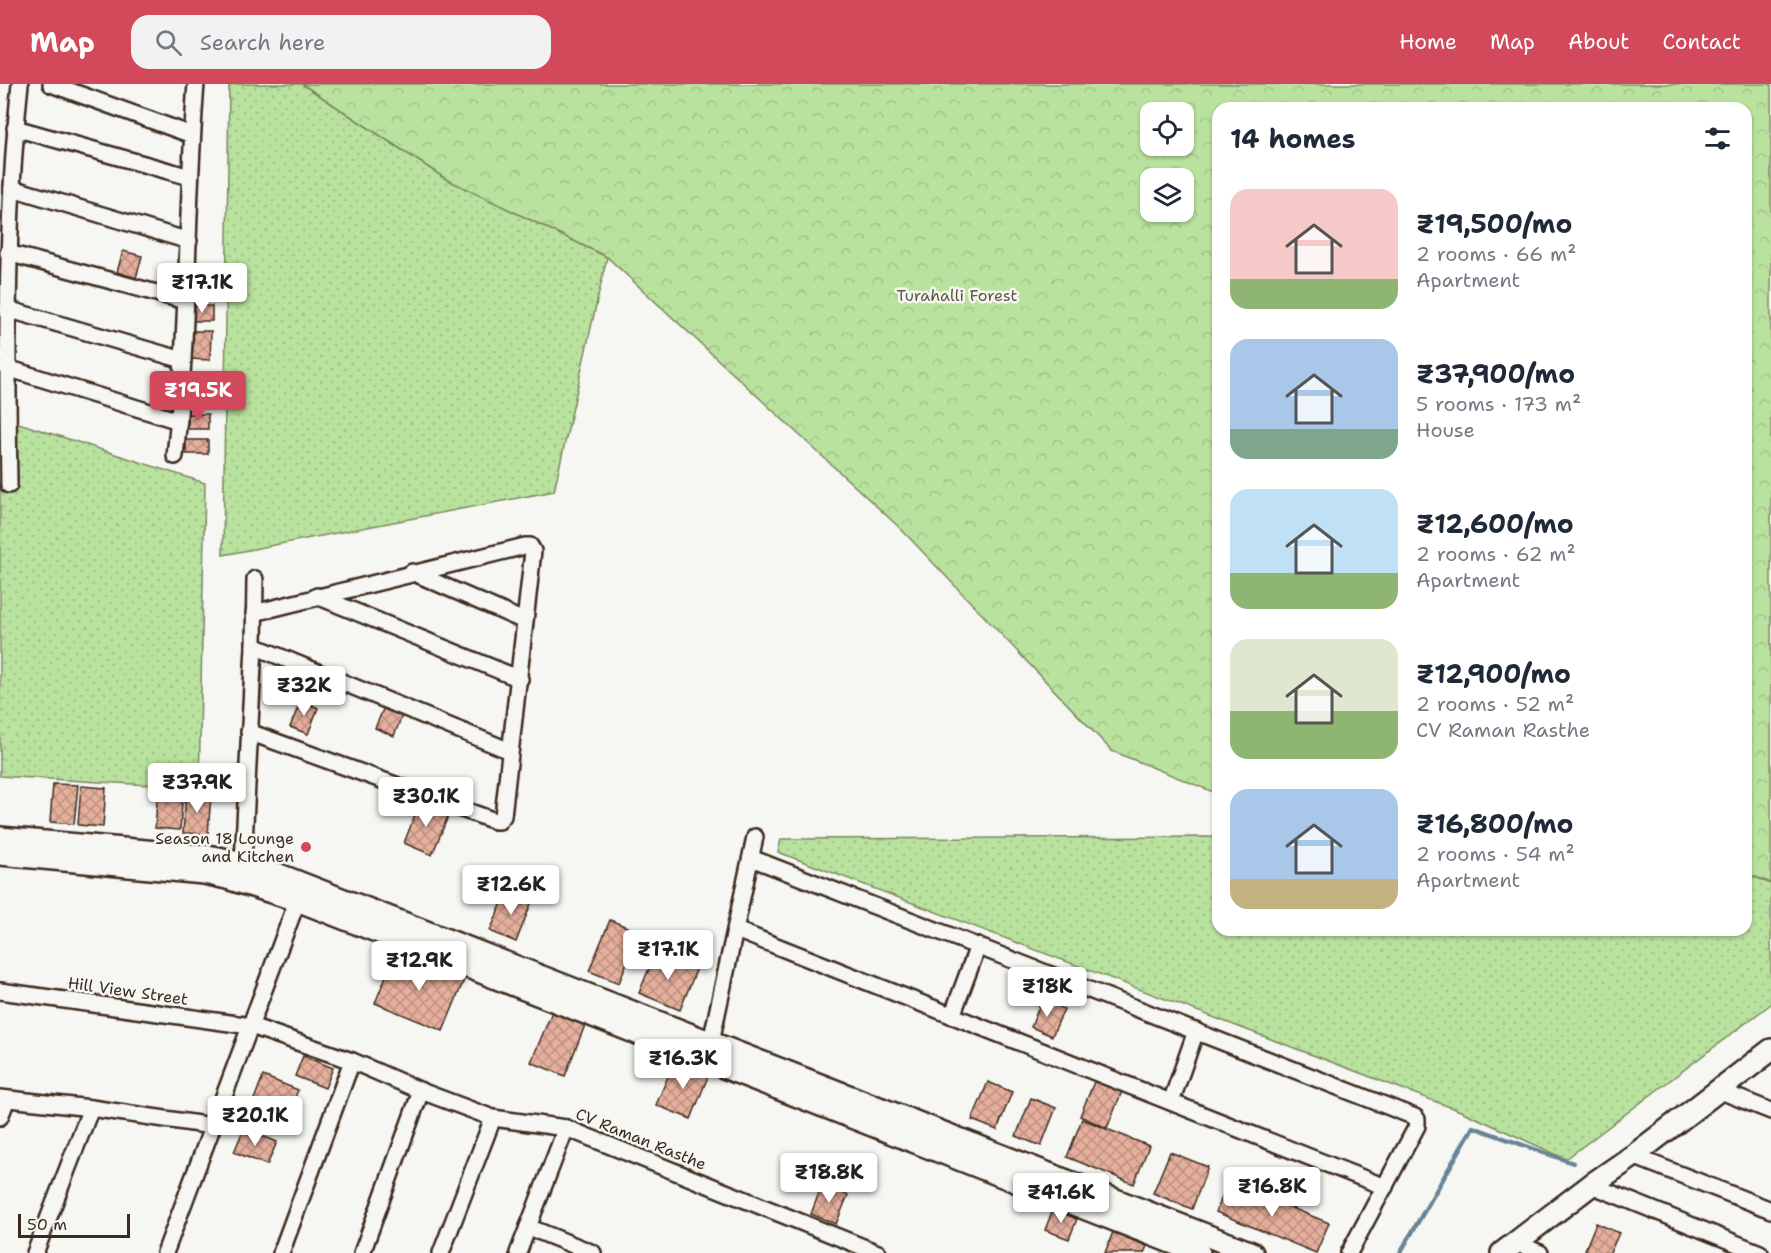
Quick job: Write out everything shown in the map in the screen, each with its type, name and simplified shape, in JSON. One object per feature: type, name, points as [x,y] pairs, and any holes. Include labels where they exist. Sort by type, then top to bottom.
[{"type":"main road","points":[[0,838],[213,857],[243,863],[300,892],[709,1051],[1252,1253]]},
{"type":"main road","points":[[0,854],[204,873],[300,892]]},
{"type":"main road","points":[[1509,1248],[1771,1050]]},
{"type":"main road","points":[[709,1051],[1199,1253]]},
{"type":"street","points":[[9,485],[8,253],[15,128],[20,84]]},
{"type":"street","points":[[51,84],[192,135]]},
{"type":"street","points":[[175,456],[183,360],[196,84]]},
{"type":"street","points":[[15,128],[190,177]]},
{"type":"street","points":[[12,188],[189,241]]},
{"type":"street","points":[[8,253],[186,301]]},
{"type":"street","points":[[7,309],[183,360]]},
{"type":"street","points":[[7,368],[179,421]]},
{"type":"street","points":[[249,732],[497,822],[503,816],[532,551],[528,546],[412,572],[254,613]]},
{"type":"street","points":[[412,572],[524,621]]},
{"type":"street","points":[[243,863],[254,646],[255,579]]},
{"type":"street","points":[[317,596],[519,679]]},
{"type":"street","points":[[254,646],[510,752]]},
{"type":"street","points":[[709,1051],[755,837]]},
{"type":"street","points":[[751,858],[1415,1117],[1417,1126],[1349,1253]]},
{"type":"street","points":[[165,1253],[300,892]]},
{"type":"street","points":[[736,930],[1384,1187]]},
{"type":"street","points":[[952,1016],[978,946]]},
{"type":"street","name":"Hill View Street","points":[[0,991],[251,1026]]},
{"type":"street","name":"CV Raman Rasthe","points":[[251,1026],[352,1061],[421,1091],[493,1118],[566,1128],[878,1253]]},
{"type":"street","points":[[1171,1102],[1196,1031]]},
{"type":"street","points":[[281,1253],[352,1061]]},
{"type":"street","points":[[1718,1090],[1771,1111]]},
{"type":"street","points":[[362,1253],[421,1091]]},
{"type":"street","points":[[0,1117],[4,1099],[91,1108],[212,1126]]},
{"type":"street","points":[[34,1253],[91,1108]]},
{"type":"street","points":[[441,1253],[493,1118]]},
{"type":"street","points":[[518,1253],[566,1128]]},
{"type":"street","points":[[1633,1156],[1771,1210]]},
{"type":"street","points":[[1591,1185],[1760,1253]]},
{"type":"street","points":[[528,1227],[593,1253]]},
{"type":"street","points":[[1509,1248],[1540,1253]]},
{"type":"green space","points":[[229,84],[302,84],[446,179],[607,257],[554,491],[223,555]]},
{"type":"green space","name":"Turahalli Forest","points":[[302,84],[1771,84],[1771,883],[1752,875],[1752,102],[1212,102],[1212,792],[1112,751],[901,529],[607,257],[446,179]]},
{"type":"green space","points":[[0,417],[205,483],[199,788],[0,776]]},
{"type":"green space","points":[[1212,837],[1212,936],[1752,936],[1752,876],[1771,884],[1771,1004],[1566,1159],[1463,1112],[778,852],[781,839]]},
{"type":"building","points":[[123,251],[142,256],[136,278],[117,272]]},
{"type":"building","points":[[191,280],[211,280],[211,293],[191,293]]},
{"type":"building","points":[[192,306],[212,306],[212,321],[192,321]]},
{"type":"building","points":[[190,331],[211,331],[210,360],[190,359]]},
{"type":"building","points":[[188,374],[210,374],[210,402],[188,402]]},
{"type":"building","points":[[188,414],[208,414],[208,429],[187,429]]},
{"type":"building","points":[[186,440],[208,440],[208,454],[186,454]]},
{"type":"building","points":[[301,700],[318,708],[308,734],[290,727]]},
{"type":"building","points":[[385,705],[403,713],[394,736],[375,728]]},
{"type":"building","points":[[53,784],[78,785],[74,824],[50,822]]},
{"type":"building","points":[[81,786],[106,788],[103,827],[78,825]]},
{"type":"building","points":[[158,788],[183,790],[180,830],[155,828]]},
{"type":"building","points":[[186,793],[211,795],[208,834],[183,833]]},
{"type":"building","points":[[420,802],[449,814],[432,855],[404,843]]},
{"type":"building","points":[[507,891],[532,901],[516,942],[490,931]]},
{"type":"building","points":[[610,920],[639,932],[619,983],[589,971]]},
{"type":"building","points":[[656,951],[697,968],[680,1010],[639,993]]},
{"type":"building","points":[[396,952],[464,980],[443,1031],[375,1003]]},
{"type":"building","points":[[1042,999],[1064,1009],[1052,1036],[1031,1027]]},
{"type":"building","points":[[552,1012],[585,1025],[565,1076],[531,1062]]},
{"type":"building","points":[[303,1056],[333,1068],[325,1088],[295,1076]]},
{"type":"building","points":[[675,1060],[709,1074],[691,1119],[656,1105]]},
{"type":"building","points":[[263,1076],[298,1090],[288,1116],[253,1102]]},
{"type":"building","points":[[1096,1077],[1123,1089],[1107,1128],[1080,1116]]},
{"type":"building","points":[[988,1082],[1012,1092],[997,1130],[972,1120]]},
{"type":"building","points":[[1031,1098],[1056,1108],[1041,1146],[1016,1136]]},
{"type":"building","points":[[1082,1119],[1149,1146],[1134,1184],[1067,1157]]},
{"type":"building","points":[[244,1128],[277,1142],[267,1165],[234,1152]]},
{"type":"building","points":[[1170,1152],[1208,1167],[1192,1209],[1153,1193]]},
{"type":"building","points":[[1228,1182],[1329,1223],[1316,1253],[1216,1212]]},
{"type":"building","points":[[822,1185],[848,1195],[836,1224],[811,1214]]},
{"type":"building","points":[[1053,1209],[1077,1219],[1069,1239],[1045,1230]]},
{"type":"building","points":[[1596,1223],[1619,1233],[1610,1253],[1591,1253],[1585,1250]]},
{"type":"building","points":[[1113,1232],[1147,1246],[1144,1253],[1105,1253]]},
{"type":"waterway","points":[[1400,1253],[1473,1127],[1573,1163]]},
{"type":"place","name":"Season 18 Lounge and Kitchen","points":[[306,847]]}]
